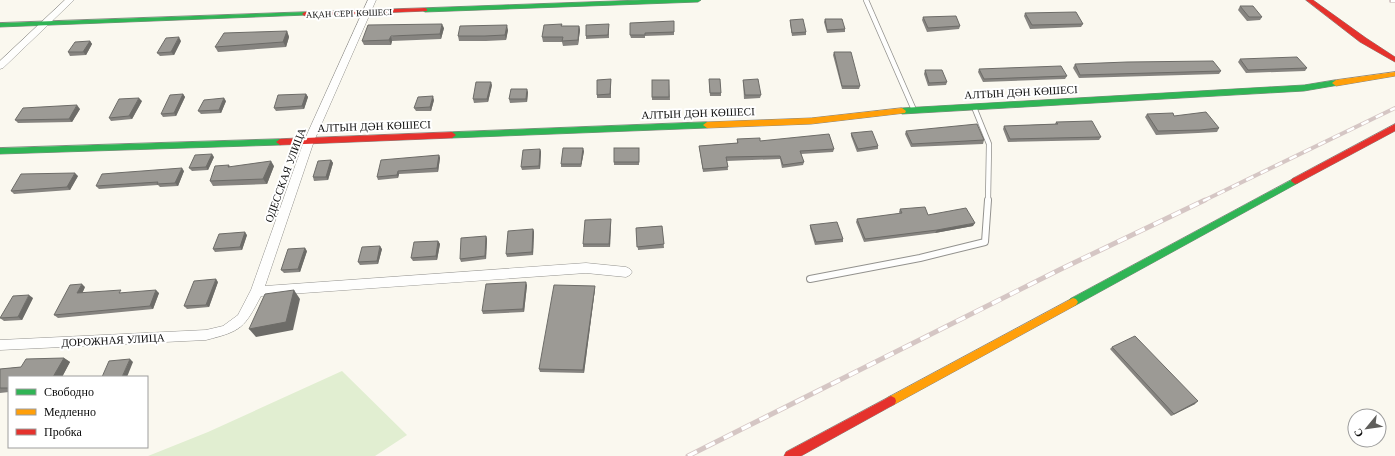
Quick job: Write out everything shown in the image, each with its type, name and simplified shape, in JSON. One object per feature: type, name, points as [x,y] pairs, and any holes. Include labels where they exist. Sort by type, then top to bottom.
[{"type":"street","points":[[0,66],[43,23],[70,0]]},
{"type":"street","name":"ОДЕССКАЯ УЛИЦА","points":[[226,330],[242,319],[257,291],[309,141],[372,0]]},
{"type":"street","name":"АҚАН СЕРІ КӨШЕСІ","points":[[0,25],[698,0]]},
{"type":"street","points":[[1309,0],[1363,40],[1395,60]]},
{"type":"street","name":"АЛТЫН ДӘН КӨШЕСІ","points":[[0,151],[309,141],[811,121],[914,110],[1304,88],[1395,74]]},
{"type":"street","points":[[790,456],[1395,127]]},
{"type":"street","points":[[257,291],[586,268],[626,272]]},
{"type":"street","name":"ДОРОЖНАЯ УЛИЦА","points":[[0,345],[206,335],[226,330]]},
{"type":"lane","points":[[866,0],[914,110]]},
{"type":"lane","points":[[810,279],[920,258],[986,242],[989,144],[974,107]]},
{"type":"green space","points":[[342,371],[407,435],[375,456],[148,456],[208,432]]},
{"type":"building","points":[[1240,6],[1253,6],[1262,17],[1249,17]]},
{"type":"building","points":[[1076,12],[1083,24],[1032,25],[1025,13]]},
{"type":"building","points":[[956,16],[960,26],[928,28],[923,17]]},
{"type":"building","points":[[803,19],[806,32],[792,33],[790,20]]},
{"type":"building","points":[[825,19],[842,19],[845,29],[827,30]]},
{"type":"building","points":[[674,21],[674,32],[630,35],[630,23]]},
{"type":"building","points":[[442,24],[440,34],[391,36],[389,40],[362,41],[368,25]]},
{"type":"building","points":[[562,24],[561,26],[579,26],[578,40],[562,41],[563,37],[542,37],[544,25]]},
{"type":"building","points":[[609,24],[608,35],[586,36],[586,25]]},
{"type":"building","points":[[507,25],[505,35],[458,36],[460,26]]},
{"type":"building","points":[[287,31],[283,42],[215,47],[224,33]]},
{"type":"building","points":[[179,37],[171,52],[157,53],[166,38]]},
{"type":"building","points":[[90,41],[83,52],[68,52],[75,42]]},
{"type":"building","points":[[834,52],[851,52],[860,86],[842,86]]},
{"type":"building","points":[[1297,57],[1307,68],[1248,70],[1240,59]]},
{"type":"building","points":[[1213,61],[1221,71],[1080,75],[1075,64],[1127,62]]},
{"type":"building","points":[[1061,66],[1067,76],[984,79],[979,69]]},
{"type":"building","points":[[925,70],[942,70],[947,82],[929,83]]},
{"type":"building","points":[[611,79],[610,94],[597,95],[597,80]]},
{"type":"building","points":[[709,79],[720,79],[721,93],[710,93]]},
{"type":"building","points":[[758,79],[761,95],[745,95],[743,80]]},
{"type":"building","points":[[652,80],[669,80],[669,97],[652,97]]},
{"type":"building","points":[[476,82],[491,82],[487,99],[473,99]]},
{"type":"building","points":[[511,89],[527,89],[526,99],[509,99]]},
{"type":"building","points":[[183,94],[174,113],[161,114],[170,95]]},
{"type":"building","points":[[306,94],[302,106],[274,108],[278,95]]},
{"type":"building","points":[[433,96],[430,107],[414,108],[418,97]]},
{"type":"building","points":[[139,98],[129,116],[109,118],[119,99]]},
{"type":"building","points":[[224,98],[219,110],[198,111],[204,100]]},
{"type":"building","points":[[77,105],[69,119],[15,120],[23,108]]},
{"type":"building","points":[[1206,112],[1219,128],[1158,131],[1147,114],[1173,113],[1174,116]]},
{"type":"building","points":[[1092,121],[1101,137],[1010,139],[1004,126],[1058,124],[1056,122]]},
{"type":"building","points":[[977,124],[984,140],[912,144],[906,131]]},
{"type":"building","points":[[872,131],[878,146],[858,149],[851,133]]},
{"type":"building","points":[[829,134],[834,149],[800,151],[804,162],[783,165],[780,156],[726,157],[728,167],[703,169],[699,146],[738,143],[737,139],[760,138],[760,141]]},
{"type":"building","points":[[563,148],[583,148],[581,164],[561,164]]},
{"type":"building","points":[[614,148],[639,148],[639,162],[614,162]]},
{"type":"building","points":[[540,149],[539,166],[521,167],[523,150]]},
{"type":"building","points":[[212,154],[206,167],[189,168],[195,155]]},
{"type":"building","points":[[439,155],[437,168],[398,171],[397,175],[377,177],[381,160]]},
{"type":"building","points":[[331,160],[326,177],[313,177],[318,161]]},
{"type":"building","points":[[271,161],[263,179],[210,181],[215,166],[229,165],[228,167]]},
{"type":"building","points":[[182,168],[175,183],[157,184],[158,182],[96,186],[102,174]]},
{"type":"building","points":[[75,173],[67,187],[11,191],[21,174]]},
{"type":"building","points":[[925,207],[928,215],[966,208],[975,223],[937,230],[865,239],[857,219],[902,213],[900,209]]},
{"type":"building","points":[[611,219],[609,244],[583,244],[585,220]]},
{"type":"building","points":[[837,222],[843,239],[816,242],[810,225]]},
{"type":"building","points":[[662,226],[664,244],[637,247],[636,228]]},
{"type":"building","points":[[533,229],[532,252],[506,254],[508,231]]},
{"type":"building","points":[[245,232],[240,247],[213,249],[219,234]]},
{"type":"building","points":[[486,236],[485,256],[460,259],[461,238]]},
{"type":"building","points":[[438,241],[436,256],[411,258],[414,242]]},
{"type":"building","points":[[380,246],[377,261],[358,262],[362,247]]},
{"type":"building","points":[[305,248],[298,269],[281,270],[288,249]]},
{"type":"building","points":[[216,279],[206,305],[184,306],[194,281]]},
{"type":"building","points":[[526,282],[523,309],[482,311],[486,284]]},
{"type":"building","points":[[82,284],[77,293],[121,290],[119,293],[156,290],[150,306],[54,315],[70,285]]},
{"type":"building","points":[[554,285],[595,286],[583,370],[539,369]]},
{"type":"building","points":[[294,290],[286,322],[249,329],[265,294]]},
{"type":"building","points":[[29,295],[18,317],[0,318],[13,296]]},
{"type":"building","points":[[1135,336],[1198,401],[1174,414],[1112,347]]},
{"type":"building","points":[[64,358],[54,376],[8,376],[8,388],[0,388],[0,369],[21,367],[26,359]]},
{"type":"building","points":[[130,359],[122,376],[102,376],[109,361]]},
{"type":"railway","points":[[1203,201],[1395,108]]},
{"type":"railway","points":[[688,456],[1061,269],[1205,200]]},
{"type":"traffic: fast","points":[[425,10],[698,0]]},
{"type":"traffic: fast","points":[[0,25],[305,14]]},
{"type":"traffic: fast","points":[[902,111],[1304,88],[1336,83]]},
{"type":"traffic: fast","points":[[452,135],[707,125]]},
{"type":"traffic: fast","points":[[0,151],[280,142]]},
{"type":"traffic: fast","points":[[1073,302],[1295,181]]},
{"type":"traffic: slow","points":[[1336,83],[1395,74]]},
{"type":"traffic: slow","points":[[707,125],[811,121],[902,111]]},
{"type":"traffic: slow","points":[[891,401],[1073,302]]},
{"type":"traffic: jam","points":[[1309,0],[1363,40],[1395,60]]},
{"type":"traffic: jam","points":[[305,14],[425,10]]},
{"type":"traffic: jam","points":[[1295,181],[1395,127]]},
{"type":"traffic: jam","points":[[280,142],[452,135]]},
{"type":"traffic: jam","points":[[790,456],[891,401]]}]
